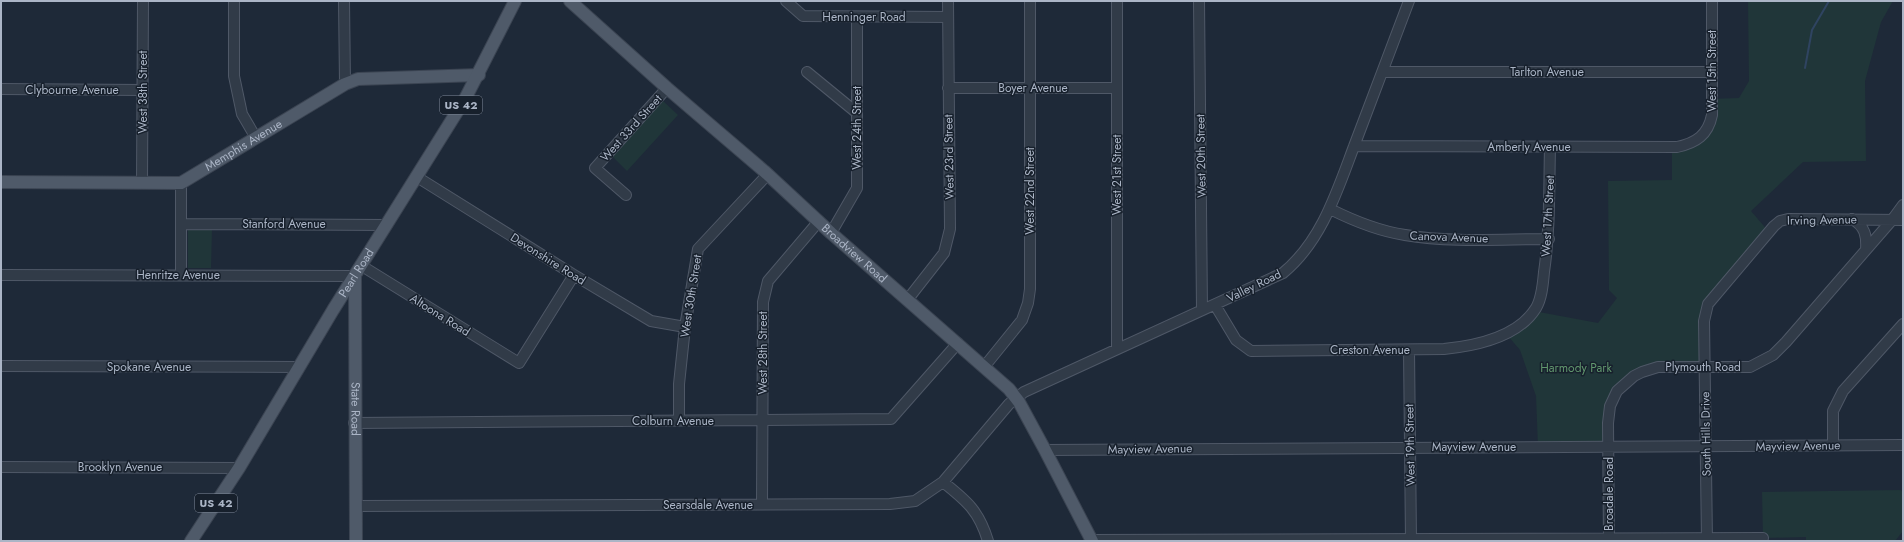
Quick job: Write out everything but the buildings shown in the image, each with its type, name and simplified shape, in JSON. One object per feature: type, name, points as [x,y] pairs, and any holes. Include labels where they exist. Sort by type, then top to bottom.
[{"type":"main road","name":"Pearl Road","points":[[191,541],[239,468],[298,367],[417,177],[478,75],[514,1]]},
{"type":"main road","name":"Broadview Road","points":[[570,1],[667,88],[768,174],[831,233],[958,343],[1016,397],[1046,450],[1092,540]]},
{"type":"main road","name":"Memphis Avenue","points":[[181,183],[345,84],[358,79],[375,77],[478,75]]},
{"type":"main road","points":[[1,182],[181,183]]},
{"type":"main road","name":"State Road","points":[[355,276],[354,423],[356,541]]},
{"type":"street","name":"West 38th Street","points":[[142,183],[143,1]]},
{"type":"street","points":[[234,1],[234,76],[242,114],[256,138]]},
{"type":"street","points":[[344,1],[345,84]]},
{"type":"street","name":"Henninger Road","points":[[786,1],[803,16],[948,17]]},
{"type":"street","name":"West 23rd Street","points":[[908,299],[944,253],[950,229],[948,1]]},
{"type":"street","name":"West 22nd Street","points":[[984,367],[1022,320],[1028,303],[1030,289],[1030,1]]},
{"type":"street","name":"West 21st Street","points":[[1117,1],[1117,349]]},
{"type":"street","name":"West 20th Street","points":[[1199,1],[1202,310]]},
{"type":"street","name":"Valley Road","points":[[1016,397],[1283,273],[1296,262],[1308,248],[1330,210],[1409,1]]},
{"type":"street","name":"West 15th Street","points":[[1701,138],[1710,124],[1712,115],[1712,1]]},
{"type":"street","name":"West 24th Street","points":[[831,233],[857,188],[857,17]]},
{"type":"street","points":[[807,72],[857,113]]},
{"type":"street","name":"Tarlton Avenue","points":[[1383,72],[1712,72]]},
{"type":"street","name":"West 33rd Street","points":[[626,195],[595,168],[667,88]]},
{"type":"street","name":"Boyer Avenue","points":[[948,88],[1117,88]]},
{"type":"street","name":"Clybourne Avenue","points":[[1,89],[143,90]]},
{"type":"street","name":"Amberly Avenue","points":[[1354,146],[1550,148],[1677,147],[1691,144],[1701,138]]},
{"type":"street","name":"West 17th Street","points":[[1536,307],[1543,285],[1549,239],[1550,148]]},
{"type":"street","name":"West 30th Street","points":[[679,421],[679,384],[685,327],[698,249],[768,174]]},
{"type":"street","name":"Devonshire Road","points":[[417,177],[574,275],[652,321],[685,327]]},
{"type":"street","points":[[181,183],[181,275]]},
{"type":"street","name":"Plymouth Road","points":[[1609,448],[1608,423],[1610,406],[1617,391],[1625,383],[1642,372],[1658,367],[1750,367],[1773,355],[1892,220],[1903,205]]},
{"type":"street","name":"Canova Avenue","points":[[1330,210],[1382,230],[1430,239],[1549,239]]},
{"type":"street","name":"Irving Avenue","points":[[1708,304],[1770,230],[1780,221],[1788,219],[1903,220]]},
{"type":"street","points":[[1852,219],[1864,229],[1867,241],[1866,250]]},
{"type":"street","name":"West 28th Street","points":[[762,504],[763,302],[768,282],[819,221]]},
{"type":"street","name":"Stanford Avenue","points":[[181,224],[387,224]]},
{"type":"street","name":"Altoona Road","points":[[362,266],[519,363],[574,275]]},
{"type":"street","name":"Henritze Avenue","points":[[1,275],[355,276]]},
{"type":"street","name":"South Hills Drive","points":[[1707,539],[1704,321],[1708,304]]},
{"type":"street","name":"Creston Avenue","points":[[1215,305],[1236,340],[1251,351],[1444,349],[1481,342],[1502,335],[1521,324],[1536,307]]},
{"type":"street","points":[[1833,445],[1833,411],[1843,391],[1903,324]]},
{"type":"street","name":"Colburn Avenue","points":[[354,423],[891,419],[958,343]]},
{"type":"street","name":"West 19th Street","points":[[1409,350],[1411,540]]},
{"type":"street","name":"Spokane Avenue","points":[[1,366],[298,367]]},
{"type":"street","name":"Searsdale Avenue","points":[[356,506],[890,504],[915,501],[943,482],[1016,397]]},
{"type":"street","name":"Mayview Avenue","points":[[1046,450],[1410,447],[1609,448],[1903,445]]},
{"type":"street","name":"Broadale Road","points":[[1609,448],[1609,539]]},
{"type":"street","name":"Brooklyn Avenue","points":[[1,467],[239,468]]},
{"type":"street","points":[[943,482],[976,512],[983,525],[988,541]]},
{"type":"street","points":[[1092,540],[1763,538]]},
{"type":"green space","name":"Harmody Park","points":[[1748,1],[1893,1],[1881,22],[1865,81],[1866,161],[1803,162],[1751,211],[1769,232],[1708,304],[1705,368],[1651,369],[1612,400],[1609,448],[1538,447],[1536,396],[1520,350],[1508,336],[1539,312],[1598,323],[1617,298],[1609,290],[1608,181],[1672,180],[1672,147],[1701,137],[1712,99],[1739,98],[1749,81]]},
{"type":"green space","points":[[662,100],[678,115],[627,171],[613,157]]},
{"type":"green space","points":[[188,229],[212,229],[211,268],[188,268]]},
{"type":"green space","points":[[1901,490],[1903,493],[1903,531],[1895,541],[1806,541],[1806,537],[1763,538],[1762,492]]},
{"type":"waterway","points":[[1805,68],[1812,30],[1829,1]]}]
